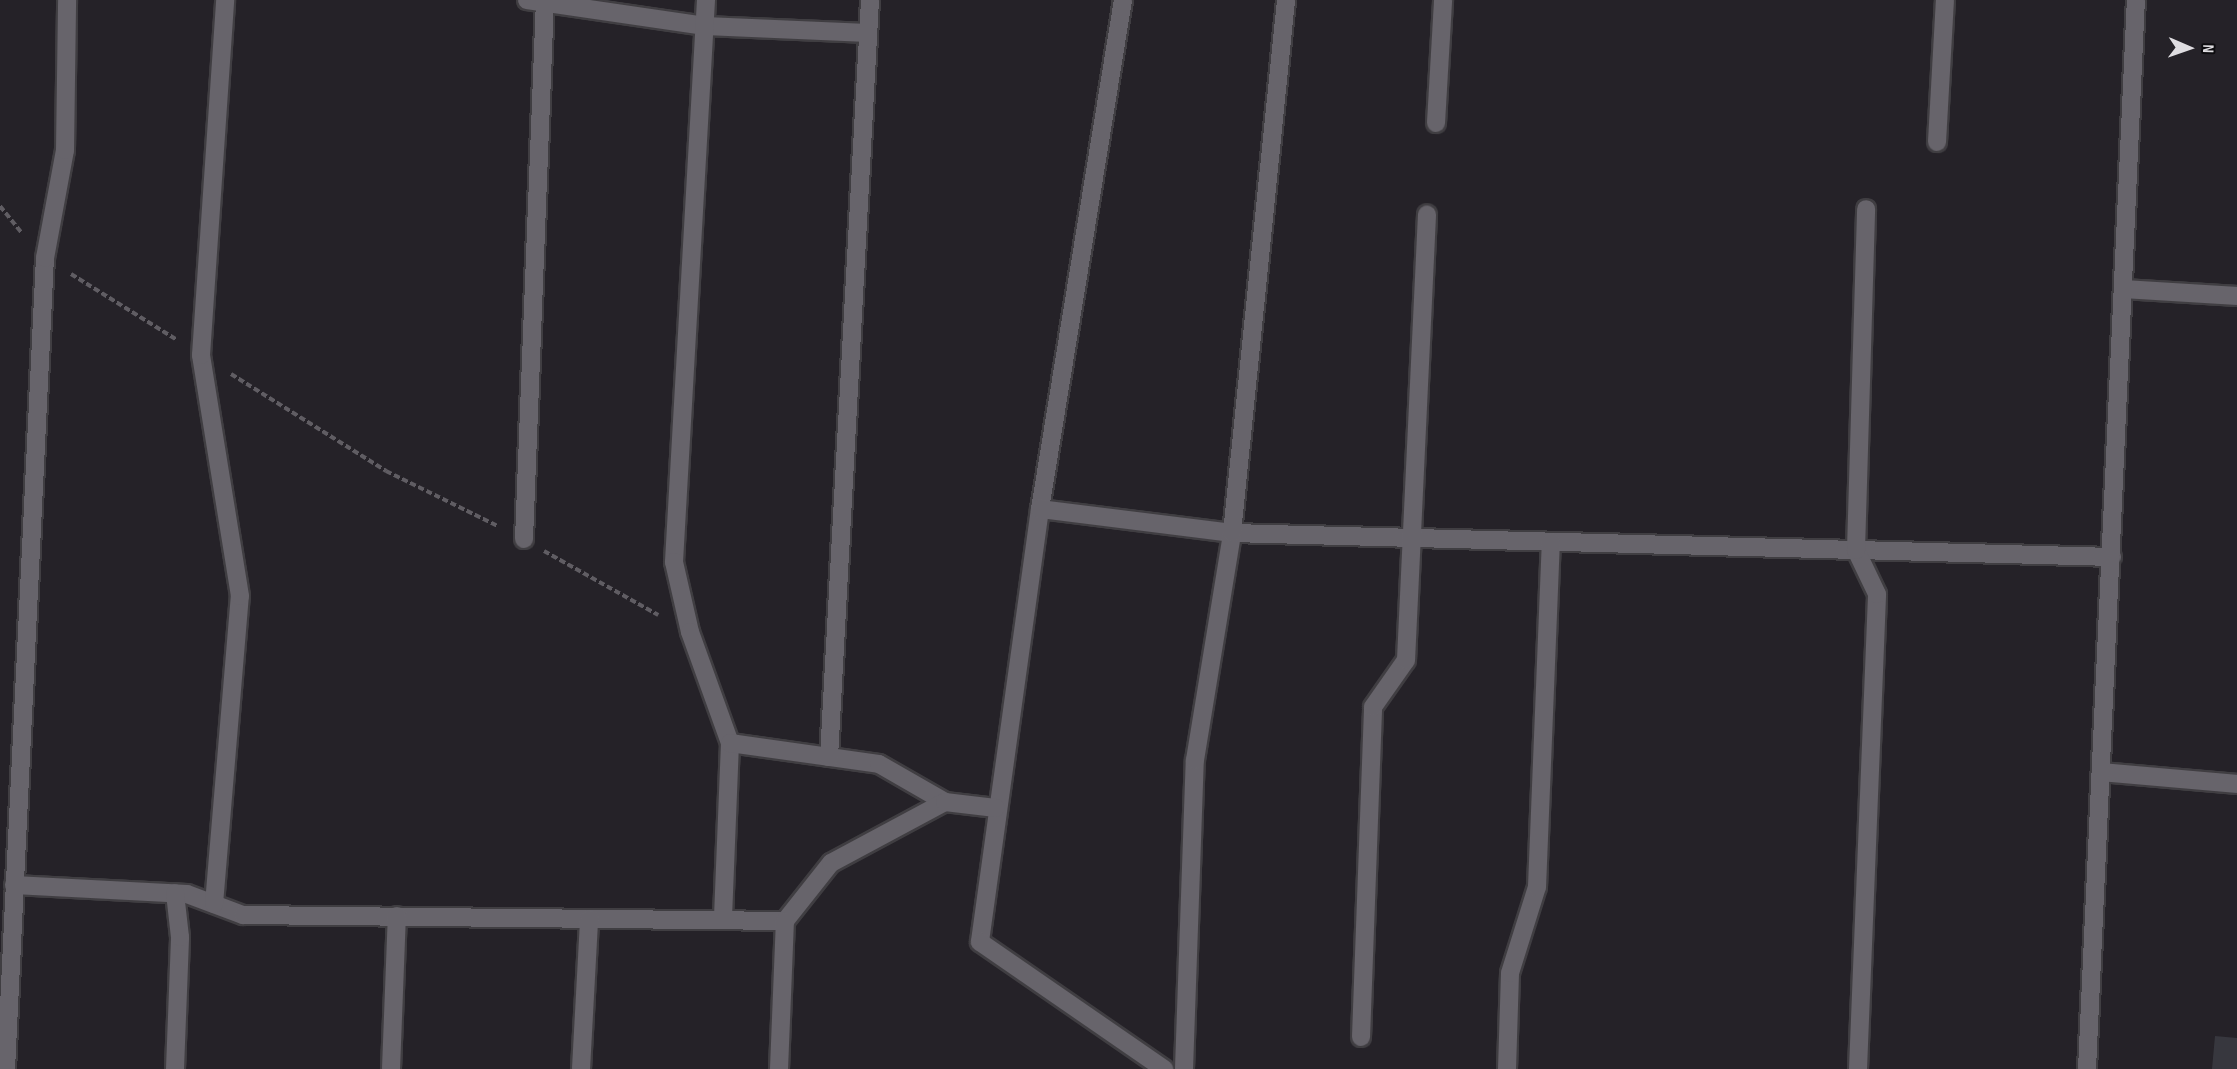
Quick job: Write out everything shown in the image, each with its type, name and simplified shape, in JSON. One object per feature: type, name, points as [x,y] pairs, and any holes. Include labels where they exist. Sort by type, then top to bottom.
[{"type":"street","points":[[6,1069],[45,258],[65,150],[67,0]]},
{"type":"street","points":[[214,904],[240,596],[201,355],[225,0]]},
{"type":"street","points":[[706,0],[674,562],[690,632],[730,743],[723,920]]},
{"type":"street","points":[[829,757],[870,0]]},
{"type":"street","points":[[1123,0],[1040,509],[996,808],[980,942],[1164,1069]]},
{"type":"street","points":[[1184,1069],[1195,760],[1232,533],[1286,0]]},
{"type":"street","points":[[1436,123],[1443,0]]},
{"type":"street","points":[[1937,142],[1945,0]]},
{"type":"street","points":[[2087,1069],[2136,0]]},
{"type":"street","points":[[524,539],[539,1],[705,26],[868,33]]},
{"type":"street","points":[[1858,1069],[1877,594],[1856,550],[1866,209]]},
{"type":"street","points":[[1361,1037],[1373,708],[1406,660],[1427,214]]},
{"type":"street","points":[[2124,289],[2237,296]]},
{"type":"street","points":[[1040,509],[1232,533],[2112,557]]},
{"type":"street","points":[[1507,1069],[1510,973],[1537,887],[1551,542]]},
{"type":"street","points":[[730,743],[879,764],[945,802],[996,808]]},
{"type":"street","points":[[2101,772],[2237,784]]},
{"type":"street","points":[[780,1069],[785,921],[831,863],[945,802]]},
{"type":"street","points":[[14,885],[175,893],[243,915],[785,921]]},
{"type":"street","points":[[175,893],[180,937],[175,1069]]},
{"type":"street","points":[[391,1069],[397,916]]},
{"type":"street","points":[[581,1069],[589,919]]},
{"type":"path","points":[[0,206],[45,258],[386,471],[524,539],[690,632]]},
{"type":"building","points":[[2215,1036],[2237,1038],[2237,1069],[2212,1069]]}]
